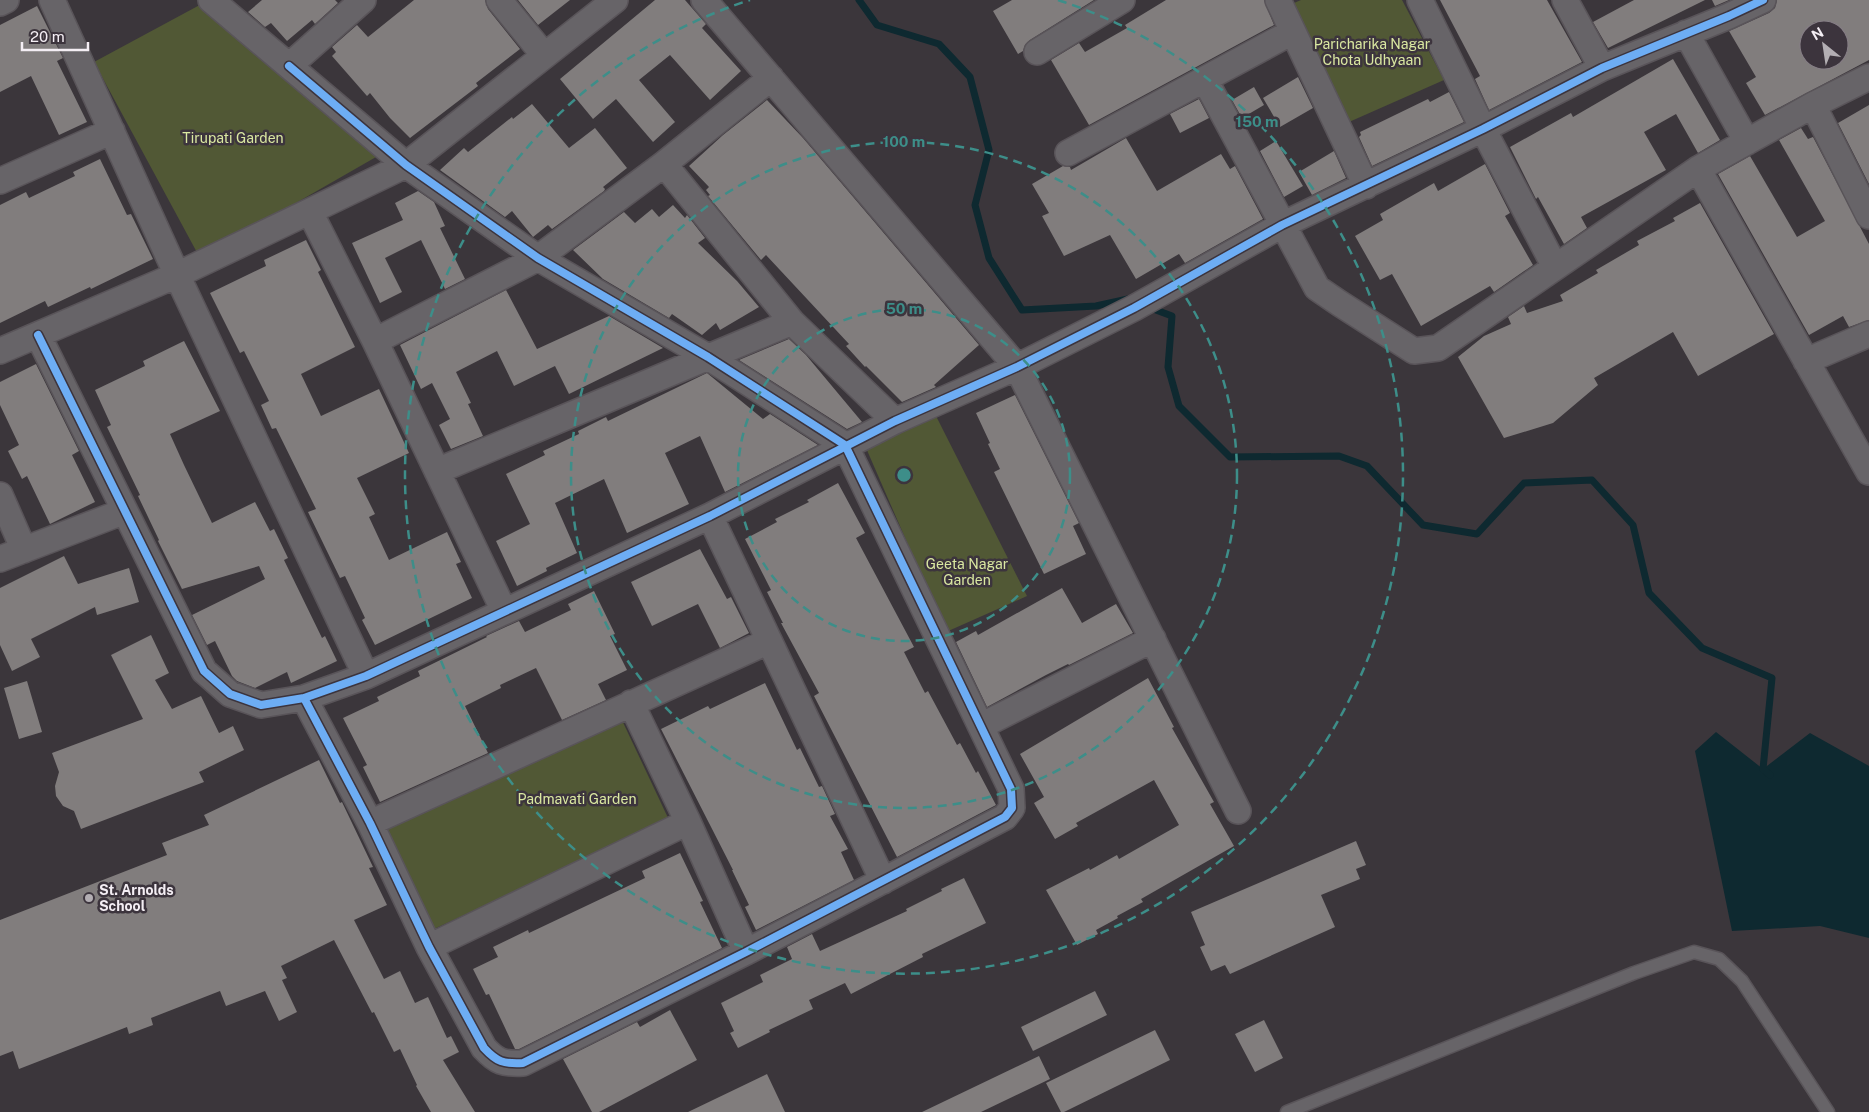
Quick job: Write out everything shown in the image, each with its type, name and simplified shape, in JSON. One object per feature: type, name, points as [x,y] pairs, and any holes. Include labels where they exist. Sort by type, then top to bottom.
[{"type":"street","points":[[0,3],[6,0]]},
{"type":"street","points":[[52,0],[177,274],[366,676]]},
{"type":"street","points":[[211,0],[406,165],[538,258],[708,357],[845,445],[1011,789],[1012,808],[1005,817],[746,952],[523,1063],[510,1064],[495,1060],[484,1048],[429,947],[370,823],[304,698]]},
{"type":"street","points":[[289,66],[363,0]]},
{"type":"street","points":[[499,0],[544,55]]},
{"type":"street","points":[[0,351],[177,274],[406,165],[615,0]]},
{"type":"street","points":[[704,0],[1017,367],[1238,812]]},
{"type":"street","points":[[1037,52],[1122,0]]},
{"type":"street","points":[[1278,0],[1366,186]]},
{"type":"street","points":[[1420,0],[1483,129],[1555,267]]},
{"type":"street","points":[[1565,0],[1602,68]]},
{"type":"street","points":[[38,335],[204,671],[230,694],[261,705],[304,698],[366,676],[710,516],[845,445],[1017,367],[1134,308],[1282,225],[1483,129],[1602,68],[1686,33],[1725,8],[1763,0]]},
{"type":"street","points":[[1068,153],[1292,32]]},
{"type":"street","points":[[1686,33],[1747,142]]},
{"type":"street","points":[[1205,80],[1317,288],[1414,351],[1438,348],[1698,169],[1813,105],[1869,77]]},
{"type":"street","points":[[375,341],[538,258],[664,164],[771,78]]},
{"type":"street","points":[[1813,105],[1869,216]]},
{"type":"street","points":[[0,181],[112,131]]},
{"type":"street","points":[[664,164],[792,322],[895,421]]},
{"type":"street","points":[[1698,169],[1869,472]]},
{"type":"street","points":[[310,212],[375,341],[504,611]]},
{"type":"street","points":[[437,471],[792,322]]},
{"type":"street","points":[[1806,361],[1869,334]]},
{"type":"street","points":[[0,495],[24,550]]},
{"type":"street","points":[[0,559],[125,511]]},
{"type":"street","points":[[710,516],[882,881]]},
{"type":"street","points":[[981,726],[1153,639]]},
{"type":"street","points":[[370,823],[769,641]]},
{"type":"street","points":[[631,703],[688,822],[746,952]]},
{"type":"street","points":[[429,947],[688,822]]},
{"type":"lane","points":[[1286,1112],[1634,973],[1694,952],[1719,959],[1742,981],[1828,1112]]},
{"type":"green space","name":"Tirupati Garden","points":[[209,0],[383,153],[200,258],[94,62]]},
{"type":"green space","name":"Paricharika Nagar Chota Udhyaan","points":[[1301,0],[1402,0],[1444,80],[1349,122],[1294,3]]},
{"type":"green space","name":"Geeta Nagar Garden","points":[[935,414],[1027,596],[946,632],[863,441]]},
{"type":"green space","name":"Padmavati Garden","points":[[620,716],[669,820],[434,929],[386,826]]},
{"type":"water","points":[[1716,732],[1763,769],[1810,733],[1869,766],[1869,938],[1820,926],[1732,931],[1695,751]]},
{"type":"building","points":[[262,0],[335,0],[338,3],[315,24],[312,20],[287,41],[271,23],[265,27],[248,12]]},
{"type":"building","points":[[414,0],[485,0],[488,9],[520,49],[476,83],[478,86],[410,138],[390,118],[370,93],[367,96],[332,56],[336,52],[332,47],[357,25],[368,37]]},
{"type":"building","points":[[518,0],[570,0],[538,25]]},
{"type":"building","points":[[655,0],[685,0],[706,24],[702,28],[741,71],[710,100],[670,55],[639,80],[675,122],[653,142],[616,99],[593,119],[560,79]]},
{"type":"building","points":[[1012,0],[1094,0],[1030,40],[1025,45],[1023,51],[1018,54],[993,11]]},
{"type":"building","points":[[1166,0],[1264,0],[1274,25],[1089,125],[1051,60],[1079,43],[1085,52],[1127,28],[1125,25]]},
{"type":"building","points":[[1440,0],[1547,0],[1582,62],[1489,110],[1475,79],[1480,76]]},
{"type":"building","points":[[1634,0],[1705,0],[1608,48],[1593,22]]},
{"type":"building","points":[[1712,0],[1729,0],[1715,6]]},
{"type":"building","points":[[1777,0],[1869,0],[1869,60],[1765,115],[1746,83],[1756,77],[1729,31],[1769,13],[1775,8]]},
{"type":"building","points":[[37,6],[63,58],[57,61],[87,122],[59,135],[31,76],[0,92],[0,25]]},
{"type":"building","points":[[1673,59],[1720,140],[1698,153],[1676,114],[1644,132],[1666,170],[1581,217],[1587,228],[1564,244],[1538,197],[1536,199],[1510,147],[1571,113],[1573,117]]},
{"type":"building","points":[[1298,77],[1313,108],[1280,127],[1263,98]]},
{"type":"building","points":[[1254,87],[1264,105],[1242,118],[1232,100]]},
{"type":"building","points":[[1449,92],[1464,122],[1372,166],[1359,137],[1361,135],[1360,132],[1428,99],[1430,102]]},
{"type":"building","points":[[1199,99],[1209,118],[1180,133],[1170,114]]},
{"type":"building","points":[[767,100],[803,138],[979,345],[934,385],[936,387],[902,402],[865,367],[846,346],[849,344],[766,255],[761,260],[708,196],[710,195],[706,190],[709,187],[689,166],[723,135]]},
{"type":"building","points":[[532,104],[569,148],[595,128],[627,168],[603,187],[604,191],[552,229],[548,225],[533,237],[512,211],[505,217],[440,170],[464,148],[468,152],[512,117],[513,119]]},
{"type":"building","points":[[1869,105],[1869,184],[1838,123]]},
{"type":"building","points":[[1801,128],[1808,139],[1813,137],[1869,244],[1869,320],[1849,327],[1843,316],[1809,335],[1718,174],[1750,156],[1797,237],[1825,221],[1779,140]]},
{"type":"building","points":[[1126,138],[1157,191],[1221,154],[1230,169],[1235,166],[1263,219],[1185,263],[1179,254],[1136,279],[1110,235],[1064,256],[1042,216],[1049,213],[1032,184],[1063,166],[1070,167],[1071,170]]},
{"type":"building","points":[[1276,141],[1303,186],[1284,197],[1260,151]]},
{"type":"building","points":[[1334,151],[1346,178],[1312,195],[1299,172]]},
{"type":"building","points":[[100,159],[127,215],[131,214],[153,259],[91,289],[90,287],[48,307],[45,301],[0,323],[0,205],[26,192],[29,198],[75,176],[73,172]]},
{"type":"building","points":[[1485,164],[1510,213],[1505,216],[1533,265],[1494,292],[1490,286],[1421,326],[1392,274],[1380,280],[1355,236],[1383,220],[1380,214],[1434,183],[1438,191]]},
{"type":"building","points":[[418,191],[434,202],[445,226],[440,228],[465,279],[445,289],[421,240],[385,258],[402,292],[380,303],[352,243],[403,220],[395,203]]},
{"type":"building","points":[[1700,203],[1774,334],[1698,376],[1673,332],[1594,378],[1598,385],[1553,423],[1504,438],[1458,357],[1484,336],[1511,324],[1508,317],[1524,306],[1527,313],[1563,301],[1560,295],[1598,273],[1596,270],[1639,245],[1637,241],[1675,221],[1673,218]]},
{"type":"building","points":[[673,205],[685,218],[687,215],[705,238],[698,243],[737,281],[759,307],[720,330],[716,323],[702,335],[672,314],[669,318],[603,279],[573,250],[624,212],[635,223],[652,209],[659,217]]},
{"type":"building","points":[[306,240],[321,270],[318,272],[355,347],[301,374],[321,416],[379,389],[409,453],[357,478],[375,514],[369,517],[389,560],[447,532],[461,562],[456,564],[472,598],[375,645],[362,620],[365,618],[345,576],[340,578],[308,512],[316,509],[276,428],[272,429],[261,405],[269,401],[244,351],[240,353],[210,293],[266,266],[264,260]]},
{"type":"building","points":[[506,290],[537,349],[609,316],[663,348],[569,394],[555,366],[514,386],[497,351],[456,372],[471,403],[468,404],[483,436],[451,449],[439,425],[450,419],[432,383],[421,389],[400,345]]},
{"type":"building","points":[[789,339],[806,355],[862,422],[847,429],[739,360]]},
{"type":"building","points":[[184,341],[220,411],[170,434],[184,465],[212,523],[255,502],[270,531],[274,529],[288,558],[284,560],[322,638],[325,636],[337,661],[291,683],[287,672],[255,688],[237,681],[232,676],[215,641],[207,645],[192,615],[265,579],[259,566],[182,589],[158,541],[138,496],[140,495],[107,427],[111,425],[95,390],[145,366],[143,361]]},
{"type":"building","points":[[36,364],[79,451],[72,455],[95,502],[50,524],[27,476],[22,479],[8,451],[19,445],[0,405],[0,382]]},
{"type":"building","points":[[707,373],[763,419],[770,414],[818,445],[725,492],[700,436],[665,453],[689,504],[627,533],[604,479],[555,503],[577,553],[546,568],[547,571],[517,586],[496,541],[530,524],[506,474],[545,455],[543,451],[579,434],[578,431],[606,417],[608,421]]},
{"type":"building","points":[[1015,395],[1079,523],[1073,526],[1086,554],[1044,574],[994,472],[1000,469],[976,413]]},
{"type":"building","points":[[838,483],[865,533],[856,538],[914,647],[904,652],[925,693],[928,691],[957,745],[960,743],[976,773],[978,771],[996,805],[897,857],[814,696],[819,693],[781,623],[783,623],[767,592],[771,590],[745,539],[777,522],[775,519],[809,502],[807,500]]},
{"type":"building","points":[[700,549],[727,599],[731,597],[749,633],[720,648],[698,604],[652,626],[631,582]]},
{"type":"building","points":[[64,556],[78,584],[129,568],[139,602],[97,615],[95,607],[31,639],[40,657],[12,671],[0,645],[0,588]]},
{"type":"building","points":[[1062,588],[1082,623],[1116,604],[1133,633],[1046,675],[987,707],[956,642],[976,631],[978,635]]},
{"type":"building","points":[[594,591],[615,634],[610,636],[627,670],[598,684],[606,700],[562,720],[536,668],[500,685],[501,688],[465,706],[488,753],[380,802],[363,767],[367,765],[343,718],[379,701],[377,697],[420,676],[418,671],[486,636],[519,621],[525,632],[571,610],[568,604]]},
{"type":"building","points":[[151,635],[169,673],[155,680],[172,709],[201,696],[219,733],[233,726],[244,750],[199,772],[204,782],[81,829],[74,811],[63,806],[56,796],[55,786],[59,772],[52,753],[143,719],[111,655]]},
{"type":"building","points":[[1148,678],[1174,727],[1172,728],[1214,802],[1210,804],[1234,846],[1141,899],[1143,902],[1117,916],[1118,918],[1096,930],[1098,934],[1077,945],[1046,890],[1089,868],[1090,870],[1117,855],[1119,859],[1179,825],[1154,780],[1076,823],[1078,826],[1055,839],[1034,803],[1044,797],[1020,754]]},
{"type":"building","points":[[27,681],[42,732],[19,739],[4,688]]},
{"type":"building","points":[[765,683],[797,750],[800,748],[819,787],[822,786],[835,814],[830,816],[848,849],[841,852],[854,880],[756,930],[745,907],[749,905],[733,870],[661,729],[708,706],[710,709]]},
{"type":"building","points":[[319,760],[340,803],[342,802],[373,867],[369,868],[387,905],[354,920],[384,979],[400,971],[415,1003],[428,997],[447,1038],[451,1036],[459,1052],[443,1060],[475,1112],[431,1112],[416,1086],[400,1049],[394,1052],[334,940],[281,966],[287,978],[282,980],[297,1012],[279,1021],[265,991],[226,1006],[220,991],[151,1018],[153,1025],[129,1034],[127,1027],[19,1069],[13,1051],[0,1056],[0,920],[167,855],[162,843],[209,825],[204,815]]},
{"type":"building","points":[[1356,841],[1366,865],[1356,869],[1360,879],[1321,895],[1335,927],[1230,974],[1225,965],[1211,971],[1200,947],[1205,945],[1191,912]]},
{"type":"building","points":[[680,853],[703,901],[700,902],[722,948],[519,1049],[515,1049],[489,994],[486,995],[473,969],[498,957],[493,947],[528,930],[529,933],[645,878],[642,871]]},
{"type":"building","points":[[964,878],[986,923],[922,954],[923,957],[851,994],[845,983],[809,1000],[813,1009],[769,1030],[770,1032],[738,1048],[730,1033],[734,1031],[721,1003],[763,982],[760,975],[792,959],[787,947],[812,934],[820,951],[907,911],[906,909]]},
{"type":"building","points":[[1095,991],[1107,1015],[1033,1051],[1021,1027]]},
{"type":"building","points":[[670,1010],[697,1060],[599,1112],[592,1112],[563,1059],[637,1022],[640,1027]]},
{"type":"building","points":[[1264,1020],[1283,1058],[1255,1072],[1235,1034]]},
{"type":"building","points":[[1155,1030],[1170,1060],[1061,1112],[1046,1083]]},
{"type":"building","points":[[1039,1056],[1050,1079],[981,1112],[922,1112]]},
{"type":"building","points":[[767,1074],[785,1112],[688,1112]]},
{"type":"waterway","points":[[859,0],[877,25],[939,44],[970,77],[989,150],[975,205],[989,258],[1022,310],[1096,306],[1128,299]]},
{"type":"waterway","points":[[1148,307],[1172,316],[1168,367],[1179,406],[1230,457],[1339,456],[1367,466],[1423,525],[1477,534],[1524,483],[1592,480],[1633,525],[1649,593],[1702,648],[1772,678],[1763,769],[1770,775]]},
{"type":"cycle path","points":[[38,335],[204,671],[230,694],[261,705],[304,698],[366,676],[710,516],[895,421],[1017,367],[1134,308],[1282,225],[1483,129],[1602,68],[1729,16],[1763,0]]},
{"type":"cycle path","points":[[289,66],[406,165],[538,258],[708,357],[845,445],[1011,789],[1012,808],[1005,817],[746,952],[523,1063],[510,1063],[497,1059],[484,1048],[429,947],[370,823],[304,698]]},
{"type":"place","name":"St. Arnolds School","points":[[89,898]]}]
